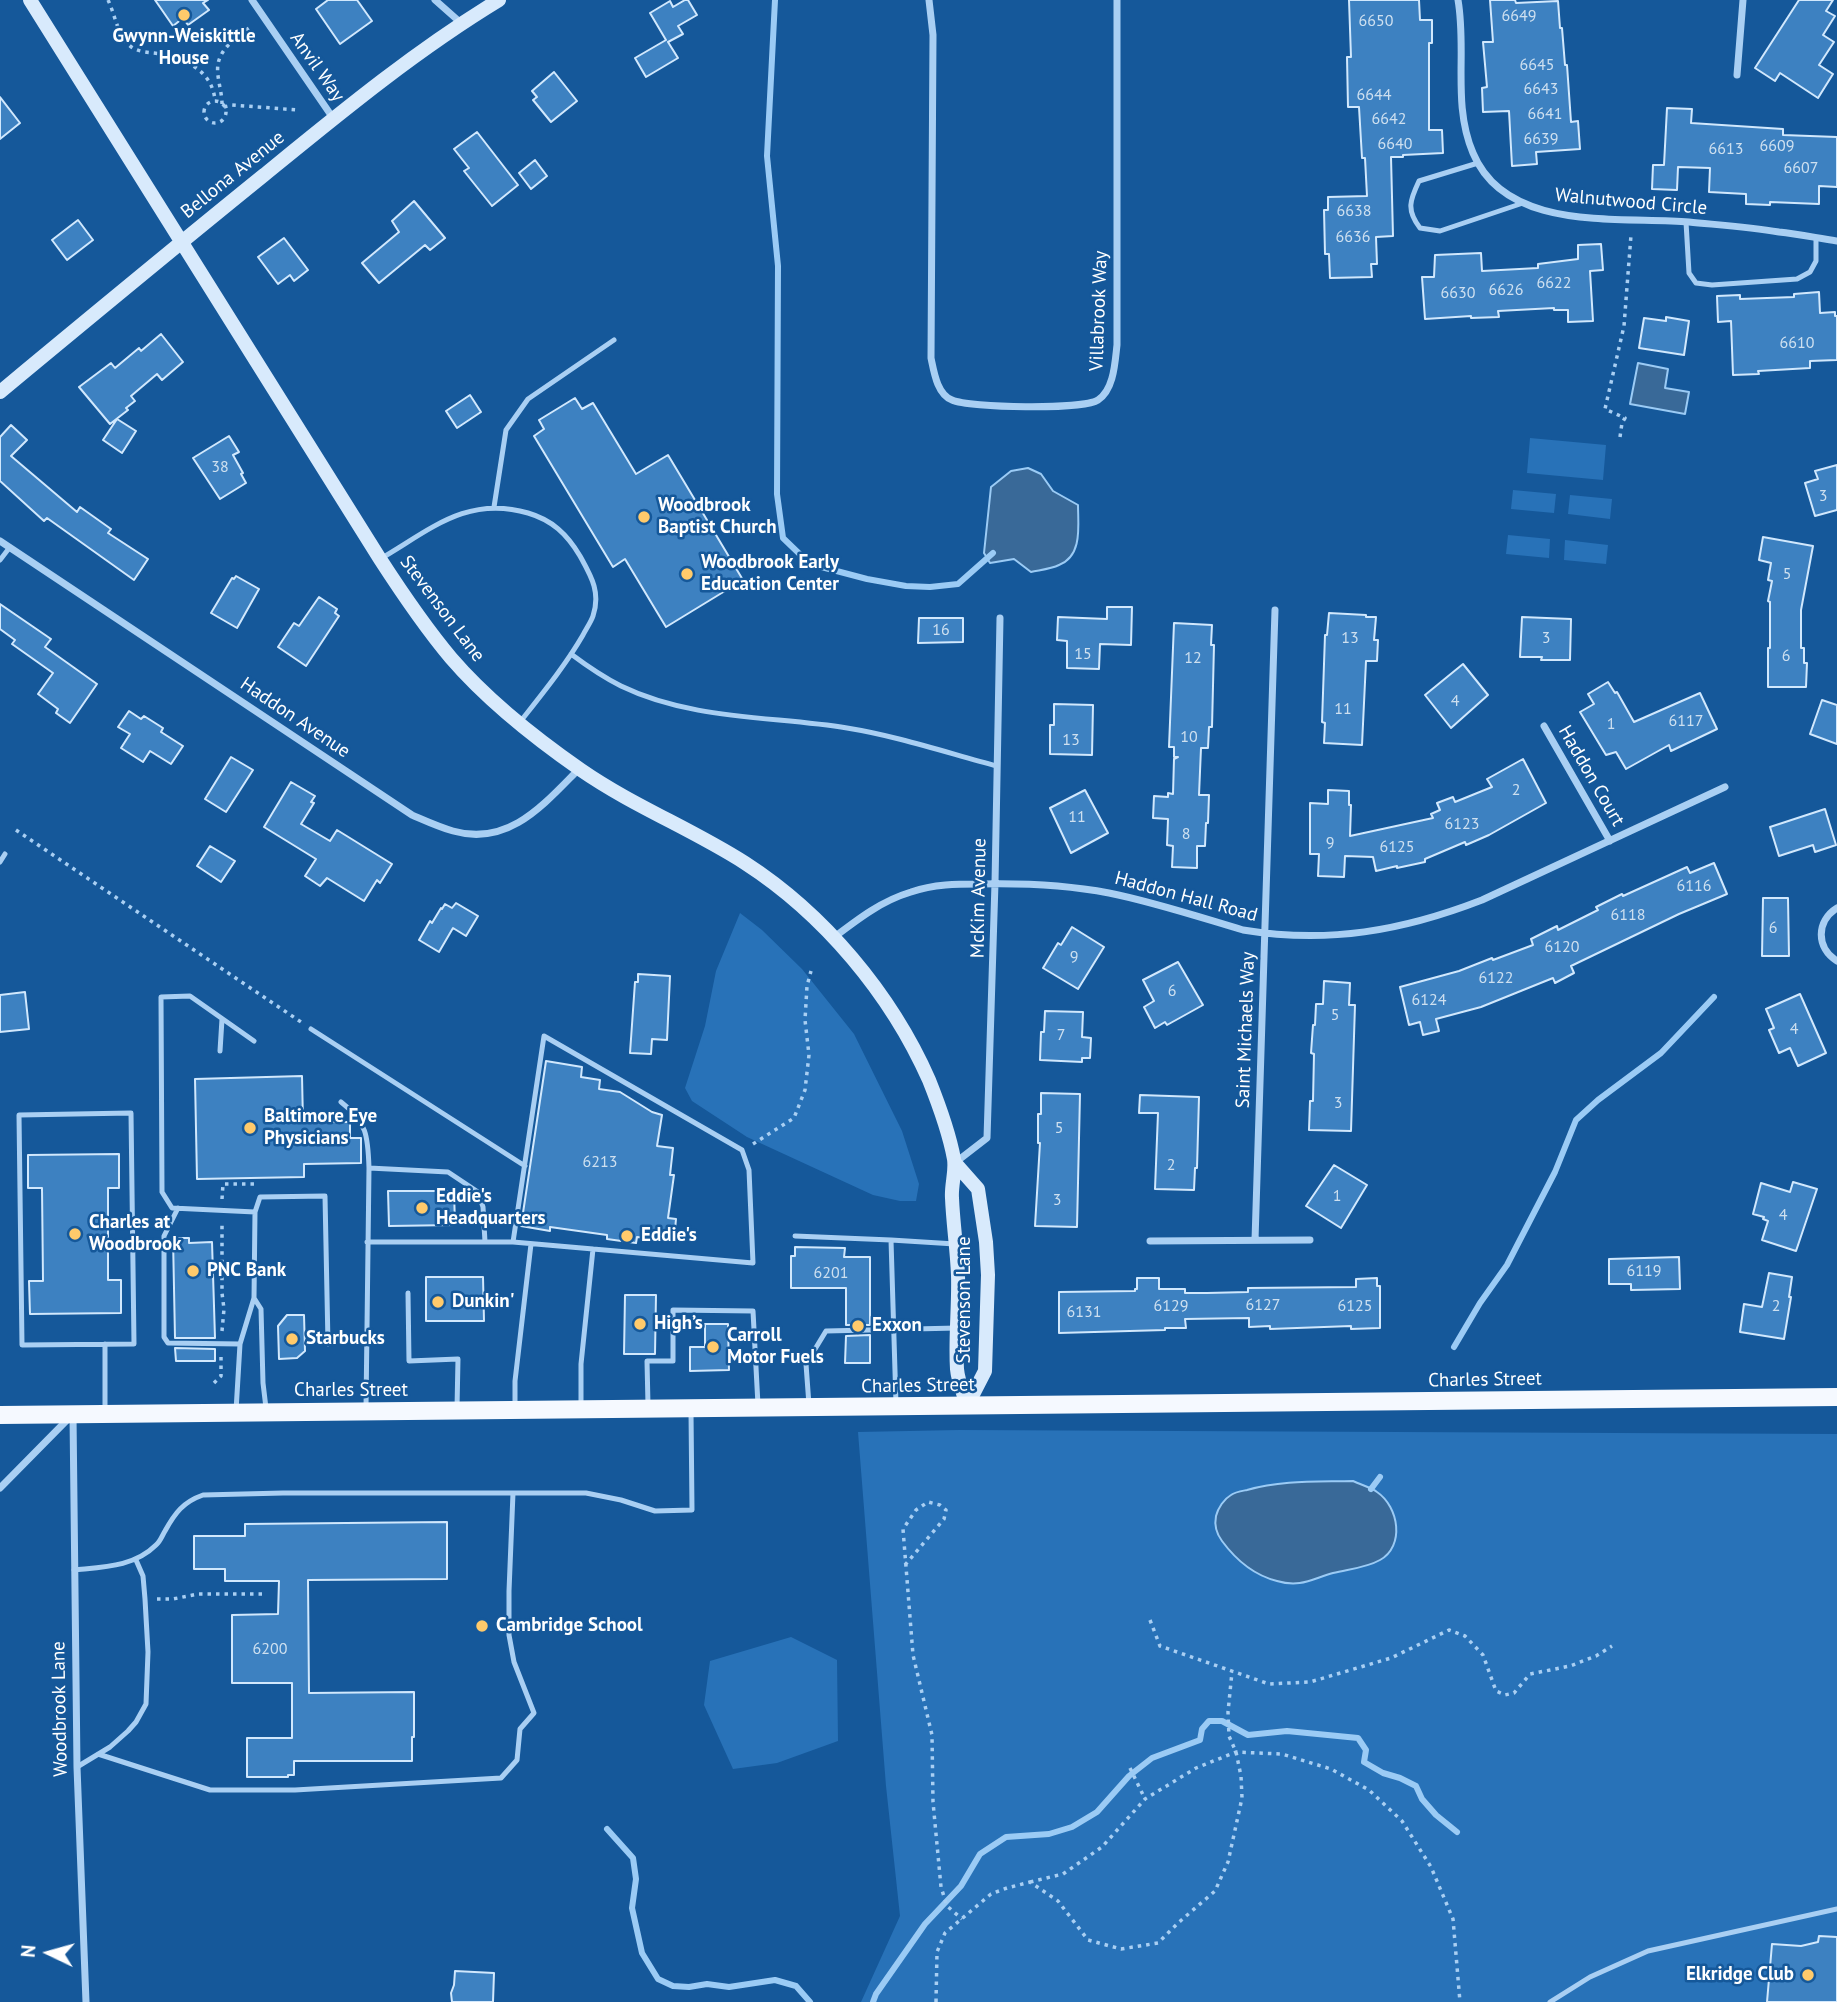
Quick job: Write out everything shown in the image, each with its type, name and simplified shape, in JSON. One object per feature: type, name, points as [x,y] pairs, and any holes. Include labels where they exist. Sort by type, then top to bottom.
[{"type":"main road","name":"Charles Street","points":[[0,1415],[1837,1397]]},
{"type":"street","name":"Stevenson Lane","points":[[30,0],[380,559],[452,660],[484,693],[579,769],[618,794],[746,864],[792,898],[834,938],[883,999],[908,1039],[939,1105],[955,1163],[951,1195],[957,1244],[957,1371],[967,1406]]},
{"type":"street","name":"Anvil Way","points":[[252,0],[333,118]]},
{"type":"street","points":[[435,0],[461,23]]},
{"type":"street","name":"Bellona Avenue","points":[[0,392],[333,118],[419,52],[499,0]]},
{"type":"street","name":"Villabrook Way","points":[[929,0],[933,35],[931,358],[937,385],[950,400],[974,405],[1064,406],[1077,406],[1098,400],[1112,381],[1117,345],[1117,0]]},
{"type":"street","name":"Walnutwood Circle","points":[[1458,0],[1460,95],[1470,144],[1478,163],[1498,187],[1522,203],[1571,216],[1686,222],[1837,241]]},
{"type":"street","points":[[1737,75],[1743,0]]},
{"type":"street","name":"Haddon Avenue","points":[[0,541],[423,820],[455,832],[481,835],[508,829],[532,815],[579,769]]},
{"type":"street","name":"Saint Michaels Way","points":[[1255,1240],[1275,610]]},
{"type":"street","name":"McKim Avenue","points":[[955,1163],[987,1138],[1000,618]]},
{"type":"street","name":"Haddon Court","points":[[1544,726],[1610,841]]},
{"type":"street","name":"Haddon Hall Road","points":[[834,938],[865,914],[912,891],[935,886],[995,883],[1055,886],[1108,893],[1265,934],[1322,936],[1384,930],[1448,913],[1482,900],[1725,787]]},
{"type":"street","points":[[1837,908],[1824,920],[1821,940],[1824,949],[1837,961]]},
{"type":"street","name":"Stevenson Lane","points":[[955,1163],[978,1189],[988,1275],[985,1371],[967,1406]]},
{"type":"street","points":[[1150,1241],[1310,1240]]},
{"type":"street","points":[[0,1488],[72,1414]]},
{"type":"street","name":"Woodbrook Lane","points":[[72,1414],[77,1767],[86,2002]]},
{"type":"lane","points":[[1478,163],[1419,181],[1410,209],[1412,218],[1420,228],[1440,231],[1522,203]]},
{"type":"lane","points":[[1686,222],[1689,273],[1696,283],[1704,284],[1797,279],[1810,272],[1816,261],[1816,238]]},
{"type":"lane","points":[[494,507],[506,430],[528,399],[614,340]]},
{"type":"lane","points":[[380,559],[446,520],[469,510],[494,507],[521,511],[544,518],[562,531],[578,552],[597,596],[592,617],[571,654],[519,723]]},
{"type":"lane","points":[[0,560],[10,547]]},
{"type":"lane","points":[[571,654],[596,673],[622,687],[677,705],[726,715],[849,728],[997,766]]},
{"type":"lane","points":[[0,862],[5,854]]},
{"type":"lane","points":[[254,1041],[190,996],[161,997],[162,1192],[172,1208],[255,1212]]},
{"type":"lane","points":[[220,1051],[222,1018]]},
{"type":"lane","points":[[311,1029],[524,1166]]},
{"type":"lane","points":[[367,1242],[513,1242],[753,1263],[749,1170],[742,1150],[544,1036],[513,1242]]},
{"type":"lane","points":[[341,1101],[356,1114],[368,1140],[366,1412]]},
{"type":"lane","points":[[131,1113],[134,1344],[105,1344],[22,1345],[19,1115],[131,1113]]},
{"type":"lane","points":[[369,1168],[448,1172],[478,1192],[483,1207],[485,1242]]},
{"type":"lane","points":[[236,1413],[240,1344],[254,1298],[255,1212],[260,1197],[325,1196],[328,1344]]},
{"type":"lane","points":[[178,1209],[164,1236],[164,1337],[168,1343],[240,1344]]},
{"type":"lane","points":[[795,1236],[957,1244]]},
{"type":"lane","points":[[891,1240],[896,1407]]},
{"type":"lane","points":[[515,1410],[515,1381],[531,1244]]},
{"type":"lane","points":[[581,1410],[580,1364],[593,1250]]},
{"type":"lane","points":[[408,1293],[409,1361],[458,1359],[457,1411]]},
{"type":"lane","points":[[254,1298],[261,1310],[263,1383],[267,1413]]},
{"type":"lane","points":[[648,1409],[647,1361],[673,1361],[673,1310],[753,1311],[759,1409]]},
{"type":"lane","points":[[810,1408],[806,1364],[826,1331],[958,1328]]},
{"type":"lane","points":[[105,1344],[105,1414]]},
{"type":"lane","points":[[74,1570],[113,1566],[136,1560],[158,1544],[177,1511],[203,1495],[586,1493],[655,1511],[692,1510],[691,1409]]},
{"type":"lane","points":[[98,1754],[210,1790],[295,1790],[501,1778],[517,1760],[520,1729],[534,1713],[514,1662],[509,1635],[513,1493]]},
{"type":"lane","points":[[77,1767],[110,1747],[128,1731],[146,1704],[148,1652],[145,1599],[143,1576],[136,1560]]},
{"type":"lane","points":[[1550,2002],[1590,1977],[1648,1951],[1837,1909]]},
{"type":"path","points":[[108,0],[120,32],[129,45],[137,50],[175,57],[194,65],[212,84],[215,101]]},
{"type":"path","points":[[264,17],[235,39],[221,56],[218,64],[223,106],[225,115],[221,121],[214,123],[207,120],[204,109],[208,103],[215,101],[223,106],[298,110]]},
{"type":"path","points":[[1620,438],[1625,418],[1605,409],[1624,327],[1632,219]]},
{"type":"path","points":[[16,830],[311,1029]]},
{"type":"path","points":[[742,1150],[794,1118],[805,1090],[809,1055],[805,1020],[807,986],[811,971]]},
{"type":"path","points":[[214,1383],[221,1376],[224,1309],[223,1184],[264,1184]]},
{"type":"path","points":[[905,1565],[944,1519],[946,1510],[928,1502],[916,1510],[902,1529],[905,1565],[913,1654],[932,1735],[933,1802],[941,1887],[947,1906],[962,1919]]},
{"type":"path","points":[[145,1599],[173,1599],[198,1594],[267,1594]]},
{"type":"path","points":[[1150,1620],[1160,1646],[1269,1684],[1310,1682],[1391,1658],[1449,1630],[1465,1636],[1483,1655],[1496,1691],[1504,1695],[1514,1693],[1530,1674],[1570,1666],[1597,1656],[1612,1646]]},
{"type":"path","points":[[1030,1882],[1058,1901],[1088,1940],[1121,1949],[1158,1943],[1215,1891],[1228,1862],[1242,1798],[1236,1752],[1229,1736],[1228,1712],[1232,1672]]},
{"type":"path","points":[[936,2002],[937,1952],[946,1933],[962,1919],[991,1895],[1007,1888],[1063,1874],[1102,1847],[1145,1798],[1196,1768],[1236,1752],[1282,1754],[1331,1769],[1369,1790],[1402,1821],[1431,1867],[1453,1919],[1460,2002]]},
{"type":"path","points":[[1130,1768],[1145,1798]]},
{"type":"shaded area","points":[[1638,363],[1668,369],[1665,388],[1689,392],[1685,414],[1630,404]]},
{"type":"shaded area","points":[[1530,438],[1606,445],[1603,480],[1527,473]]},
{"type":"shaded area","points":[[1028,468],[1041,474],[1053,491],[1078,505],[1078,539],[1072,555],[1067,561],[1056,566],[1031,572],[1014,559],[990,563],[984,553],[991,487],[1011,471]]},
{"type":"shaded area","points":[[1513,490],[1556,494],[1554,513],[1511,509]]},
{"type":"shaded area","points":[[1570,495],[1612,499],[1610,519],[1568,514]]},
{"type":"shaded area","points":[[1508,535],[1550,539],[1549,558],[1506,554]]},
{"type":"shaded area","points":[[1565,540],[1608,545],[1606,564],[1564,560]]},
{"type":"shaded area","points":[[740,913],[762,930],[802,969],[854,1034],[902,1131],[919,1184],[916,1201],[900,1201],[873,1195],[747,1137],[692,1101],[685,1088],[705,1026],[716,971]]},
{"type":"shaded area","name":"Elkridge Club","points":[[959,1430],[1837,1434],[1837,2002],[861,2002],[900,1916],[886,1786],[858,1432]]},
{"type":"shaded area","points":[[1353,1481],[1375,1490],[1384,1499],[1394,1516],[1396,1526],[1396,1536],[1388,1554],[1369,1565],[1306,1582],[1285,1583],[1260,1575],[1246,1566],[1227,1548],[1217,1532],[1215,1520],[1218,1510],[1234,1493],[1286,1483]]},
{"type":"shaded area","points":[[791,1637],[837,1660],[838,1741],[777,1763],[733,1769],[704,1705],[710,1661]]},
{"type":"building","name":"Gwynn-Weiskittle House","points":[[155,0],[208,0],[203,3],[209,10],[188,25],[183,18],[173,26]]},
{"type":"building","points":[[328,0],[357,0],[372,21],[340,44],[316,9]]},
{"type":"building","points":[[688,0],[697,15],[678,26],[683,34],[668,42],[678,58],[646,77],[635,58],[666,40],[650,13],[670,1],[673,7]]},
{"type":"building","points":[[1349,0],[1419,0],[1420,20],[1432,20],[1432,43],[1429,43],[1429,130],[1442,130],[1443,153],[1391,157],[1393,236],[1376,237],[1377,264],[1371,264],[1372,277],[1330,278],[1329,254],[1325,254],[1324,210],[1328,210],[1328,197],[1367,196],[1359,107],[1348,107],[1347,57],[1351,57]]},
{"type":"building","points":[[1490,0],[1515,0],[1516,3],[1558,1],[1567,65],[1571,122],[1578,121],[1580,149],[1536,152],[1537,164],[1512,166],[1509,111],[1483,112],[1482,88],[1487,87],[1483,42],[1493,42]]},
{"type":"building","points":[[1799,0],[1833,0],[1826,11],[1835,16],[1823,35],[1834,42],[1819,65],[1833,74],[1818,98],[1780,73],[1775,81],[1755,68]]},
{"type":"building","points":[[554,72],[577,101],[551,122],[533,100],[537,97],[532,91]]},
{"type":"building","points":[[0,97],[20,123],[0,139]]},
{"type":"building","points":[[1667,108],[1692,109],[1691,123],[1783,129],[1783,135],[1837,137],[1837,187],[1819,186],[1819,204],[1746,204],[1746,194],[1709,192],[1710,168],[1678,167],[1677,190],[1652,189],[1653,165],[1664,165]]},
{"type":"building","points":[[477,132],[518,185],[492,206],[464,171],[469,168],[454,149]]},
{"type":"building","points":[[535,160],[547,176],[531,189],[519,173]]},
{"type":"building","points":[[414,201],[445,238],[430,250],[425,245],[379,283],[362,263],[399,232],[392,221]]},
{"type":"building","points":[[78,220],[93,240],[67,260],[52,240]]},
{"type":"building","points":[[284,238],[308,270],[294,281],[290,275],[278,284],[258,257]]},
{"type":"building","points":[[1601,244],[1603,270],[1590,271],[1593,321],[1568,322],[1568,310],[1554,308],[1498,311],[1499,317],[1425,319],[1422,277],[1434,277],[1435,255],[1481,253],[1482,271],[1538,268],[1538,264],[1578,259],[1578,245]]},
{"type":"building","points":[[1819,292],[1820,313],[1835,312],[1837,316],[1837,360],[1810,361],[1810,368],[1733,375],[1731,321],[1718,322],[1717,296],[1740,295],[1740,299],[1794,297],[1794,294]]},
{"type":"building","points":[[1666,317],[1689,321],[1684,355],[1639,348],[1644,318],[1666,321]]},
{"type":"building","points":[[161,334],[183,362],[162,380],[157,374],[131,396],[135,401],[110,424],[79,387],[111,363],[115,368]]},
{"type":"building","points":[[470,395],[481,412],[457,428],[446,411]]},
{"type":"building","name":"Woodbrook Baptist Church","points":[[575,398],[582,409],[593,403],[636,474],[668,455],[743,580],[666,627],[625,559],[613,567],[534,436],[544,429],[539,420]]},
{"type":"building","points":[[117,419],[136,431],[122,453],[103,440]]},
{"type":"building","points":[[11,425],[27,440],[11,456],[77,512],[80,507],[111,529],[108,533],[148,559],[134,580],[47,518],[44,521],[0,481],[0,437]]},
{"type":"building","points":[[229,436],[239,452],[233,455],[246,483],[220,499],[193,458]]},
{"type":"building","points":[[1837,465],[1837,510],[1815,516],[1805,483],[1818,479],[1815,471]]},
{"type":"building","points":[[1763,537],[1813,546],[1801,610],[1801,648],[1804,648],[1804,663],[1807,663],[1806,687],[1768,687],[1768,601],[1772,581],[1768,580],[1771,563],[1759,560]]},
{"type":"building","points":[[236,576],[259,589],[237,628],[211,613],[232,578]]},
{"type":"building","points":[[319,597],[337,609],[335,613],[339,616],[306,666],[278,647],[294,623],[299,626]]},
{"type":"building","points":[[0,604],[51,639],[45,647],[97,684],[70,723],[56,713],[58,709],[38,694],[53,673],[12,644],[15,640],[0,629]]},
{"type":"building","points":[[1107,607],[1132,607],[1131,645],[1100,644],[1099,669],[1067,668],[1067,641],[1057,640],[1058,617],[1107,619]]},
{"type":"building","points":[[1329,613],[1376,617],[1374,640],[1378,640],[1377,661],[1366,661],[1362,745],[1324,743],[1325,723],[1322,722],[1325,635]]},
{"type":"building","points":[[1522,617],[1571,619],[1570,660],[1520,657]]},
{"type":"building","points":[[919,618],[963,618],[963,642],[918,643]]},
{"type":"building","points":[[1174,623],[1212,625],[1211,645],[1214,645],[1212,727],[1209,727],[1208,748],[1201,748],[1199,795],[1209,795],[1208,823],[1205,846],[1197,846],[1197,868],[1172,867],[1173,846],[1167,845],[1168,819],[1153,818],[1154,796],[1168,797],[1168,793],[1173,794],[1174,759],[1178,757],[1174,757],[1174,747],[1169,747]]},
{"type":"building","points":[[1463,664],[1488,695],[1451,728],[1425,695]]},
{"type":"building","points":[[1608,682],[1634,722],[1700,693],[1717,729],[1671,751],[1669,745],[1626,769],[1616,752],[1606,755],[1580,712],[1594,704],[1588,694]]},
{"type":"building","points":[[1822,700],[1837,705],[1837,744],[1810,734]]},
{"type":"building","points":[[1054,704],[1093,705],[1092,755],[1050,754],[1050,725],[1054,725]]},
{"type":"building","points":[[129,711],[141,719],[144,716],[163,728],[161,732],[183,746],[171,764],[150,751],[143,762],[121,748],[130,734],[118,727]]},
{"type":"building","points":[[231,757],[253,770],[226,812],[205,799]]},
{"type":"building","points":[[1523,759],[1546,803],[1489,835],[1466,845],[1465,842],[1425,859],[1425,862],[1376,871],[1373,857],[1345,856],[1344,877],[1318,876],[1319,854],[1310,854],[1310,803],[1328,804],[1328,790],[1349,791],[1350,836],[1433,818],[1431,814],[1440,810],[1437,803],[1453,797],[1455,802],[1492,787],[1487,779]]},
{"type":"building","points":[[291,782],[315,796],[311,802],[314,803],[301,824],[330,841],[337,830],[392,864],[380,883],[377,880],[364,901],[327,878],[320,886],[305,876],[316,859],[264,827]]},
{"type":"building","points":[[1085,790],[1108,833],[1071,853],[1050,808]]},
{"type":"building","points":[[1825,809],[1836,845],[1815,852],[1813,845],[1779,856],[1770,827]]},
{"type":"building","points":[[210,846],[235,861],[221,882],[197,866]]},
{"type":"building","points":[[1714,863],[1727,894],[1571,966],[1574,973],[1555,983],[1553,978],[1481,1007],[1436,1019],[1439,1031],[1423,1035],[1420,1022],[1409,1025],[1400,987],[1459,971],[1533,945],[1531,939],[1557,926],[1558,930],[1598,910],[1596,907],[1622,894],[1623,896],[1687,867],[1690,873]]},
{"type":"building","points":[[1763,898],[1788,898],[1789,956],[1762,956]]},
{"type":"building","points":[[456,903],[478,916],[466,936],[453,928],[439,952],[419,940],[430,921],[432,923],[445,904],[452,908]]},
{"type":"building","points":[[1072,927],[1104,947],[1078,989],[1043,968],[1058,943],[1061,945]]},
{"type":"building","points":[[1178,962],[1203,1005],[1167,1025],[1165,1022],[1155,1028],[1144,1007],[1154,1001],[1143,980]]},
{"type":"building","points":[[638,974],[670,976],[667,1040],[652,1039],[651,1054],[630,1053],[635,982],[638,982]]},
{"type":"building","points":[[1324,981],[1350,983],[1349,1005],[1355,1005],[1351,1131],[1309,1130],[1310,1101],[1313,1101],[1313,1025],[1316,1004],[1323,1004]]},
{"type":"building","points":[[25,992],[29,1029],[0,1032],[0,995]]},
{"type":"building","points":[[1800,994],[1826,1053],[1798,1066],[1790,1048],[1779,1053],[1769,1030],[1774,1028],[1766,1009]]},
{"type":"building","points":[[1045,1011],[1083,1012],[1082,1037],[1091,1038],[1090,1058],[1082,1058],[1082,1062],[1040,1060]]},
{"type":"building","points":[[546,1061],[582,1067],[581,1077],[600,1080],[599,1089],[620,1092],[652,1112],[662,1115],[657,1146],[673,1148],[670,1175],[674,1175],[668,1218],[676,1219],[674,1241],[637,1237],[636,1243],[607,1239],[607,1235],[521,1226]]},
{"type":"building","name":"Baltimore Eye Physicians","points":[[302,1076],[303,1122],[350,1122],[350,1138],[361,1138],[361,1163],[304,1164],[304,1177],[197,1179],[195,1079]]},
{"type":"building","points":[[1041,1093],[1080,1094],[1077,1227],[1035,1226]]},
{"type":"building","points":[[1140,1095],[1199,1097],[1194,1190],[1155,1189],[1158,1113],[1139,1113]]},
{"type":"building","name":"Charles at Woodbrook","points":[[119,1154],[119,1188],[108,1188],[108,1280],[121,1280],[121,1313],[30,1314],[29,1281],[43,1281],[42,1188],[28,1188],[28,1155]]},
{"type":"building","points":[[1334,1165],[1367,1185],[1341,1228],[1306,1206]]},
{"type":"building","points":[[1793,1182],[1817,1189],[1796,1251],[1762,1240],[1768,1221],[1753,1214],[1761,1183],[1790,1192]]},
{"type":"building","name":"Eddie's Headquarters","points":[[388,1191],[454,1191],[455,1225],[389,1226]]},
{"type":"building","name":"PNC Bank","points":[[173,1238],[189,1238],[189,1243],[212,1242],[215,1338],[175,1338]]},
{"type":"building","points":[[795,1247],[845,1248],[844,1257],[870,1257],[870,1325],[846,1325],[846,1288],[791,1288],[791,1256],[795,1256]]},
{"type":"building","points":[[1679,1257],[1680,1289],[1631,1290],[1631,1284],[1609,1284],[1609,1259]]},
{"type":"building","points":[[1769,1273],[1792,1277],[1784,1339],[1740,1332],[1744,1304],[1762,1307]]},
{"type":"building","points":[[426,1277],[483,1277],[484,1321],[426,1321]]},
{"type":"building","points":[[1137,1278],[1159,1278],[1159,1289],[1185,1289],[1185,1293],[1207,1293],[1248,1292],[1248,1288],[1356,1287],[1356,1279],[1377,1278],[1377,1286],[1380,1286],[1380,1328],[1351,1329],[1351,1326],[1270,1329],[1270,1326],[1249,1327],[1249,1318],[1185,1319],[1186,1328],[1165,1330],[1059,1333],[1059,1292],[1135,1291]]},
{"type":"building","name":"High’s","points":[[625,1295],[656,1295],[655,1354],[624,1354]]},
{"type":"building","name":"Starbucks","points":[[287,1315],[304,1315],[305,1351],[297,1358],[279,1359],[278,1326]]},
{"type":"building","name":"Carroll Motor Fuels","points":[[705,1324],[728,1324],[729,1370],[690,1371],[690,1347],[705,1347]]},
{"type":"building","points":[[870,1335],[870,1363],[845,1363],[846,1336]]},
{"type":"building","points":[[175,1348],[215,1349],[215,1361],[176,1361]]},
{"type":"building","points":[[447,1522],[447,1579],[308,1580],[309,1693],[414,1692],[412,1761],[294,1761],[294,1775],[247,1777],[247,1738],[292,1738],[292,1683],[232,1683],[232,1615],[278,1614],[279,1581],[225,1581],[225,1569],[194,1569],[194,1536],[245,1536],[245,1524]]},
{"type":"building","name":"Elkridge Club","points":[[1819,1936],[1837,1937],[1837,2002],[1767,2002],[1772,1944],[1801,1946],[1818,1942]]},
{"type":"building","points":[[455,1971],[494,1973],[493,2002],[452,2002]]},
{"type":"waterway","points":[[775,0],[767,156],[778,266],[777,494],[783,538],[810,564],[906,586],[958,584],[993,553]]},
{"type":"waterway","points":[[1454,1347],[1507,1265],[1555,1172],[1576,1120],[1661,1053],[1714,997]]},
{"type":"waterway","points":[[1371,1489],[1380,1477]]},
{"type":"waterway","points":[[873,2002],[925,1924],[961,1886],[980,1854],[1006,1837],[1049,1834],[1072,1827],[1097,1812],[1129,1776],[1152,1758],[1200,1740],[1202,1729],[1209,1721],[1222,1721],[1248,1735],[1287,1731],[1358,1738],[1366,1750],[1364,1762],[1416,1786],[1422,1799],[1436,1815],[1457,1832]]},
{"type":"waterway","points":[[607,1829],[633,1858],[636,1879],[632,1908],[642,1953],[658,1979],[673,1986],[689,1987],[707,1984],[729,1987],[775,1980],[796,1986],[810,2002]]},
{"type":"place","name":"Gwynn-Weiskittle House","points":[[184,15]]},
{"type":"place","name":"Woodbrook Baptist Church","points":[[644,517]]},
{"type":"place","name":"Woodbrook Early Education Center","points":[[687,574]]},
{"type":"place","name":"Baltimore Eye Physicians","points":[[250,1128]]},
{"type":"place","name":"Eddie's Headquarters","points":[[422,1208]]},
{"type":"place","name":"Charles at Woodbrook","points":[[75,1234]]},
{"type":"place","name":"Eddie's","points":[[627,1236]]},
{"type":"place","name":"PNC Bank","points":[[193,1271]]},
{"type":"place","name":"Dunkin'","points":[[438,1302]]},
{"type":"place","name":"High’s","points":[[640,1324]]},
{"type":"place","name":"Exxon","points":[[858,1326]]},
{"type":"place","name":"Starbucks","points":[[292,1339]]},
{"type":"place","name":"Carroll Motor Fuels","points":[[713,1347]]},
{"type":"place","name":"Cambridge School","points":[[482,1626]]},
{"type":"place","name":"Elkridge Club","points":[[1808,1975]]}]
